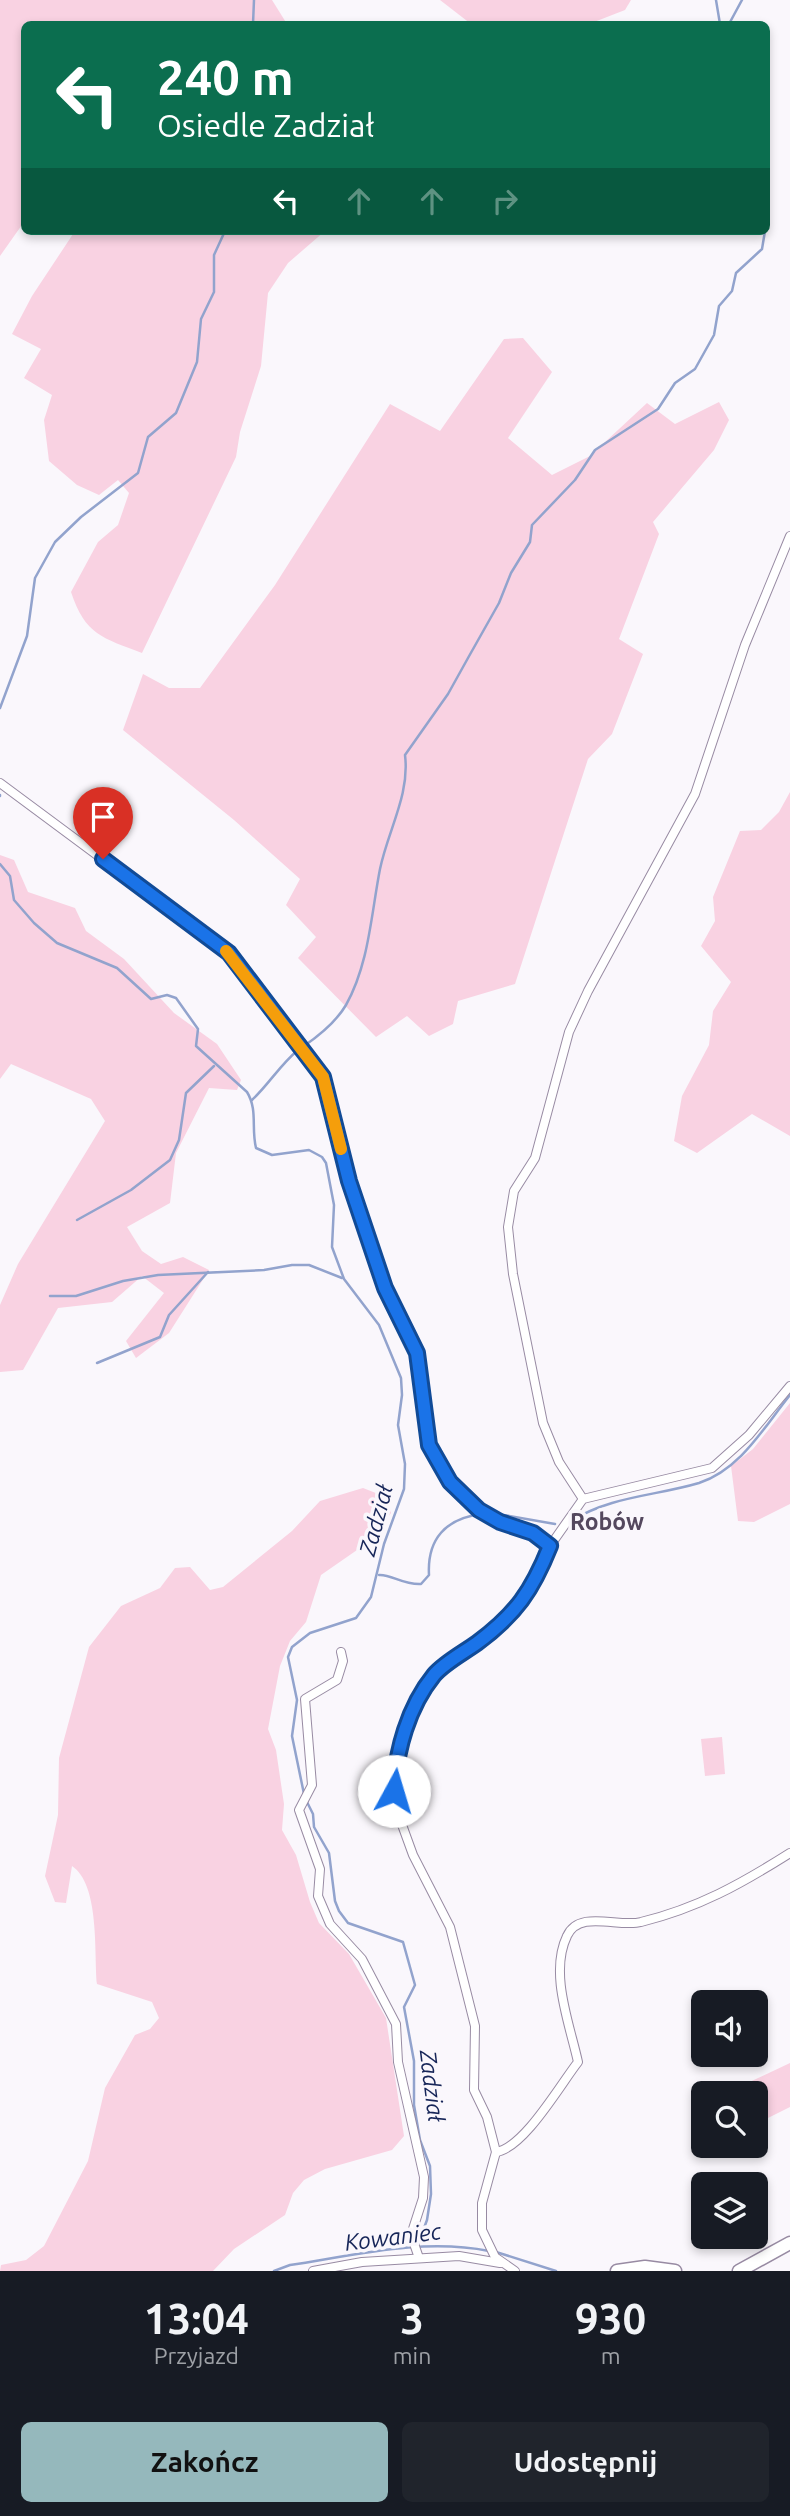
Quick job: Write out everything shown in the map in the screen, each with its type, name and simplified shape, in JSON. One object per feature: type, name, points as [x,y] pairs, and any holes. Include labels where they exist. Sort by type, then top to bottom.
[{"type":"street","points":[[583,1499],[559,1462],[543,1423],[513,1274],[508,1227],[514,1191],[535,1158],[569,1032],[588,990],[695,794],[746,646],[790,536]]},
{"type":"street","points":[[0,783],[229,953],[323,1077],[349,1181],[385,1288],[417,1353],[429,1445],[450,1482],[479,1510],[495,1520],[525,1529],[550,1546]]},
{"type":"street","points":[[514,2271],[498,2260],[486,2243],[481,2221],[482,2203],[496,2152],[487,2117],[474,2090],[475,2026],[471,2009],[450,1927],[413,1855],[401,1822],[394,1791],[395,1765],[406,1725],[435,1674],[485,1636],[524,1600],[550,1546],[583,1499],[712,1468],[748,1435],[790,1386]]},
{"type":"street","points":[[341,1652],[343,1661],[337,1680],[305,1699],[312,1778],[308,1793],[302,1801],[300,1817],[320,1869],[318,1896],[330,1924],[362,1959],[396,2024],[398,2062],[424,2177],[423,2198],[411,2235],[419,2258]]},
{"type":"street","points":[[496,2152],[504,2150],[517,2139],[544,2109],[578,2062],[561,1982],[562,1954],[567,1934],[581,1923],[600,1921],[632,1924],[684,1912],[743,1883],[790,1853]]},
{"type":"street","points":[[739,2271],[790,2243]]},
{"type":"street","points":[[313,2271],[362,2262],[419,2258],[459,2256],[498,2260]]},
{"type":"street","points":[[617,2271],[645,2267],[675,2271]]},
{"type":"shaded area","points":[[0,0],[272,0],[285,21],[21,21],[21,226],[0,256]]},
{"type":"shaded area","points":[[440,0],[631,0],[625,10],[597,21],[467,21]]},
{"type":"shaded area","points":[[72,235],[320,235],[288,263],[268,293],[261,366],[240,432],[236,457],[142,653],[97,633],[83,618],[71,592],[98,542],[118,525],[129,493],[118,480],[99,495],[77,485],[49,461],[44,420],[52,395],[24,378],[41,349],[12,334],[32,296]]},
{"type":"shaded area","points":[[523,338],[552,372],[508,438],[552,475],[590,456],[647,403],[675,424],[719,402],[729,420],[714,450],[653,522],[659,534],[619,639],[643,654],[612,734],[588,759],[515,984],[458,1001],[453,1024],[429,1036],[407,1016],[376,1037],[298,958],[316,937],[286,905],[300,879],[234,820],[123,730],[143,674],[169,688],[200,688],[275,585],[390,404],[440,431],[504,339]]},
{"type":"shaded area","points":[[790,792],[790,1136],[752,1114],[697,1153],[674,1141],[682,1096],[709,1045],[713,1011],[731,982],[701,946],[715,921],[713,897],[740,831],[761,830],[779,812]]},
{"type":"shaded area","points":[[0,855],[14,860],[28,892],[75,908],[86,931],[124,959],[174,1013],[217,1044],[241,1080],[237,1090],[209,1088],[176,1153],[170,1203],[127,1227],[142,1251],[161,1264],[183,1257],[209,1270],[169,1333],[136,1358],[126,1341],[164,1293],[142,1276],[112,1302],[58,1308],[23,1370],[0,1372],[0,1305],[18,1264],[105,1121],[91,1099],[11,1064],[0,1079]]},
{"type":"shaded area","points":[[790,1403],[790,1504],[754,1522],[738,1521],[731,1466],[753,1449]]},
{"type":"shaded area","points":[[363,1488],[386,1497],[391,1513],[370,1541],[321,1575],[306,1622],[290,1641],[280,1666],[268,1729],[276,1750],[284,1804],[282,1830],[296,1855],[310,1902],[319,1923],[349,1954],[386,2018],[404,2136],[392,2150],[325,2169],[304,2180],[293,2193],[285,2215],[234,2249],[213,2271],[0,2271],[1,2265],[26,2260],[44,2246],[88,2161],[105,2088],[135,2035],[150,2029],[159,2018],[152,2002],[97,1984],[94,1920],[87,1888],[81,1875],[72,1866],[66,1903],[55,1902],[45,1876],[58,1815],[59,1758],[89,1647],[121,1606],[160,1588],[175,1568],[190,1567],[210,1590],[223,1587],[292,1531],[320,1501]]},
{"type":"shaded area","points":[[722,1737],[725,1774],[705,1776],[701,1739]]},
{"type":"shaded area","points":[[790,2063],[790,2107],[768,2118],[768,2081],[752,2081]]},
{"type":"waterway","points":[[253,21],[254,0]]},
{"type":"waterway","points":[[716,0],[720,21]]},
{"type":"waterway","points":[[731,21],[742,0]]},
{"type":"waterway","points":[[0,708],[27,636],[35,578],[55,542],[81,517],[138,473],[148,437],[176,413],[197,362],[201,319],[214,292],[214,255],[223,235]]},
{"type":"waterway","points":[[304,1046],[327,1028],[342,1011],[360,973],[380,869],[404,784],[405,755],[448,694],[499,603],[511,573],[530,542],[532,525],[575,480],[595,450],[658,409],[675,383],[695,369],[714,335],[719,306],[732,291],[736,273],[762,249],[764,235]]},
{"type":"waterway","name":"Zadział","points":[[0,864],[10,876],[14,900],[34,923],[57,943],[117,968],[151,999],[167,995],[176,998],[198,1029],[196,1046],[247,1092],[253,1112],[256,1148],[272,1155],[309,1150],[322,1157],[326,1163],[334,1205],[332,1247],[344,1279],[379,1325],[401,1378],[398,1425],[405,1464],[404,1489],[384,1544],[371,1597],[356,1618],[310,1633],[292,1647],[288,1657],[297,1700],[292,1736],[304,1794]]},
{"type":"waterway","points":[[252,1100],[298,1050]]},
{"type":"waterway","points":[[77,1220],[131,1190],[170,1160],[179,1140],[186,1093],[214,1066]]},
{"type":"waterway","points":[[50,1296],[76,1296],[123,1281],[158,1275],[264,1270],[292,1265],[309,1265],[342,1278]]},
{"type":"waterway","points":[[97,1363],[160,1337],[169,1315],[208,1272]]},
{"type":"waterway","points":[[571,1521],[617,1501],[683,1487],[714,1477],[750,1446],[790,1395]]},
{"type":"waterway","points":[[492,1513],[555,1524]]},
{"type":"waterway","points":[[379,1575],[421,1584],[429,1575],[431,1551],[441,1532],[458,1520],[482,1514]]},
{"type":"waterway","name":"Zadział","points":[[306,1800],[313,1814],[314,1827],[329,1853],[335,1901],[339,1911],[348,1923],[403,1942],[415,1985],[404,2007],[414,2061],[414,2105],[420,2140],[430,2166],[431,2194],[427,2220],[418,2244]]},
{"type":"waterway","name":"Kowaniec","points":[[274,2271],[290,2265],[390,2249],[439,2246],[489,2251]]},
{"type":"waterway","name":"Kowaniec","points":[[496,2252],[556,2271]]},
{"type":"slow traffic","points":[[226,951],[323,1077],[341,1149]]},
{"type":"district","name":"Robów","points":[[607,1522]]},
{"type":"route","points":[[103,859],[229,953],[323,1077],[349,1181],[385,1288],[417,1353],[422,1380],[422,1411],[429,1445],[450,1482],[479,1510],[500,1522],[533,1533],[550,1546],[539,1575],[524,1600],[485,1636],[435,1674],[425,1689],[406,1725],[395,1765],[394,1791]]}]
